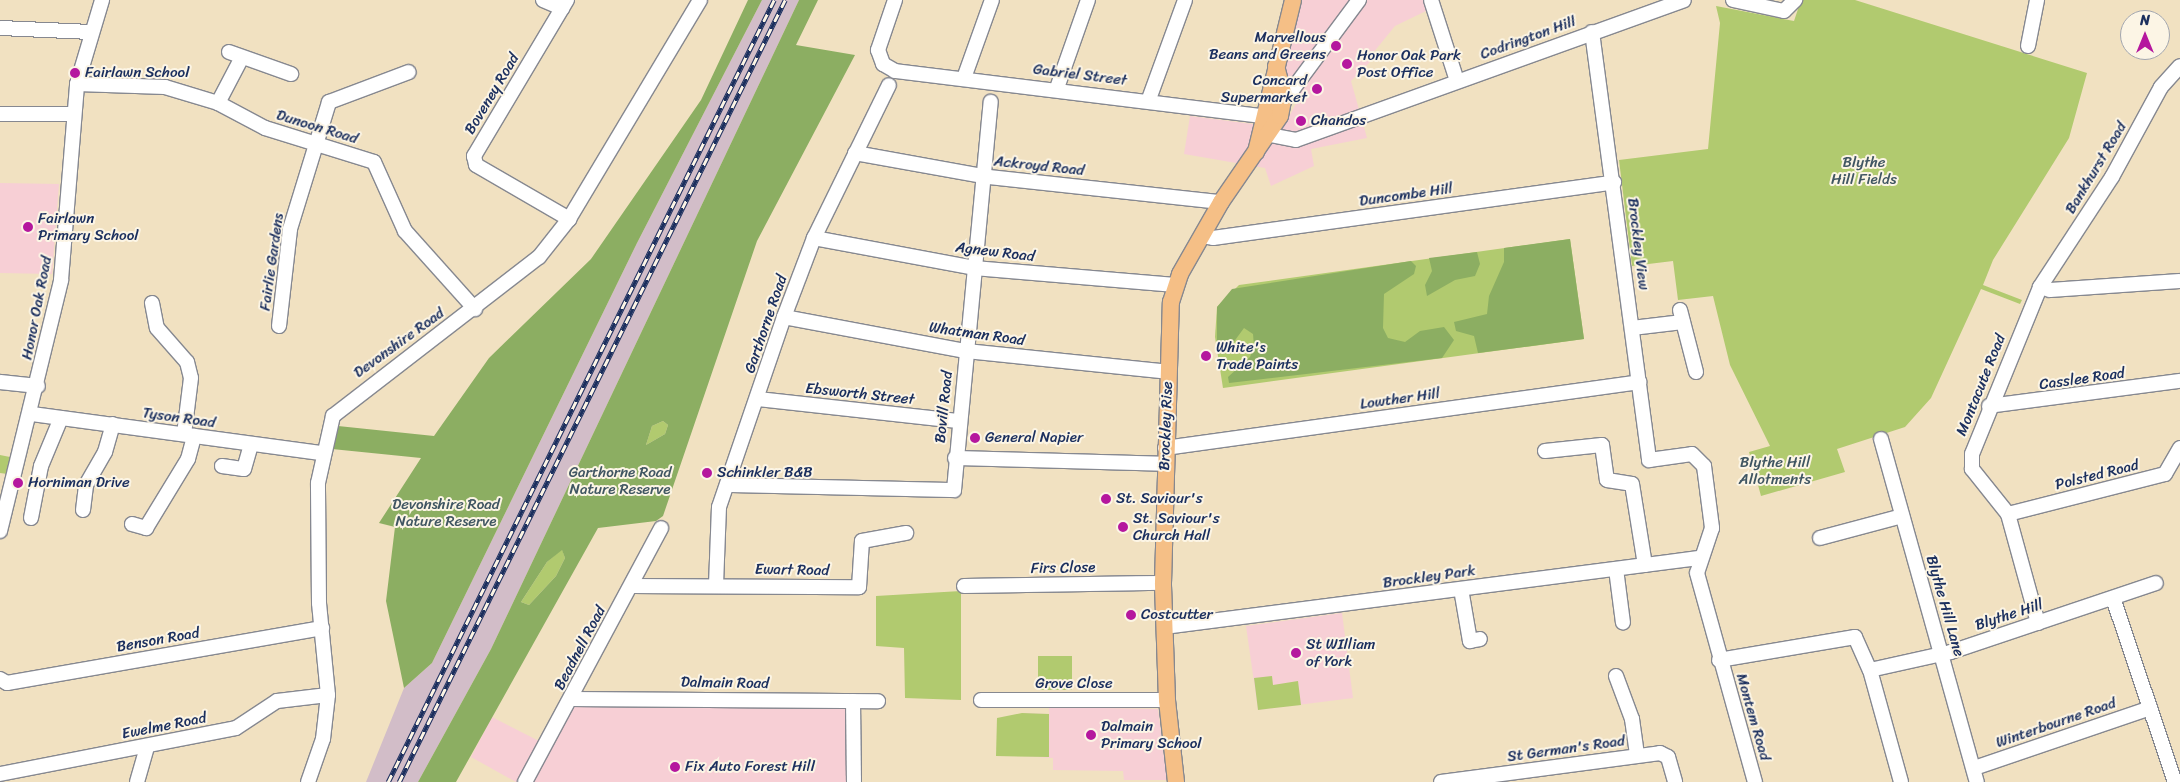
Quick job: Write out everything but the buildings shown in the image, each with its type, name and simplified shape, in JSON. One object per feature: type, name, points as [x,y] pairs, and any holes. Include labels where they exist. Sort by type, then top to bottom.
[{"type":"main road","points":[[1256,152],[1272,100],[1276,66],[1293,0]]},
{"type":"main road","name":"Brockley Rise","points":[[1176,782],[1167,700],[1163,583],[1168,372],[1175,285],[1221,202],[1270,135],[1272,100]]},
{"type":"street","name":"Honor Oak Road","points":[[0,531],[32,414],[61,280],[76,84],[102,0]]},
{"type":"street","points":[[543,0],[564,4]]},
{"type":"street","name":"Devonshire Road","points":[[308,782],[324,739],[328,695],[322,628],[318,483],[322,453],[333,416],[345,403],[475,309],[530,266],[569,219],[700,0]]},
{"type":"street","name":"Gabriel Street","points":[[895,0],[878,50],[883,64],[895,71],[1149,99],[1272,100]]},
{"type":"street","points":[[964,78],[992,0]]},
{"type":"street","points":[[1057,88],[1088,0]]},
{"type":"street","points":[[1149,99],[1185,0]]},
{"type":"street","points":[[1272,100],[1321,46],[1359,0]]},
{"type":"street","points":[[1431,0],[1457,81]]},
{"type":"street","name":"Codrington Hill","points":[[1270,135],[1296,140],[1684,0]]},
{"type":"street","points":[[1733,0],[1784,11],[1796,0]]},
{"type":"street","points":[[2028,46],[2036,0]]},
{"type":"street","name":"Boveney Road","points":[[564,4],[474,156],[476,165],[569,219]]},
{"type":"street","points":[[0,28],[91,32]]},
{"type":"street","name":"Brockley View","points":[[1592,32],[1614,182],[1649,460],[1692,454],[1699,457],[1712,518],[1699,558]]},
{"type":"street","points":[[228,52],[241,59],[291,74]]},
{"type":"street","points":[[218,103],[241,59]]},
{"type":"street","name":"Bankhurst Road","points":[[2040,287],[2112,177],[2153,99],[2180,66]]},
{"type":"street","name":"Fairlie Gardens","points":[[279,326],[290,229],[313,145],[329,102],[409,72]]},
{"type":"street","name":"Dunoon Road","points":[[76,84],[165,87],[218,103],[265,128],[380,167],[405,232],[475,309]]},
{"type":"street","name":"Garthorne Road","points":[[716,585],[717,529],[726,485],[758,399],[784,317],[814,238],[854,153],[889,86]]},
{"type":"street","name":"Bovill Road","points":[[726,485],[954,490],[958,421],[991,102]]},
{"type":"street","points":[[0,114],[74,114]]},
{"type":"street","name":"Ackroyd Road","points":[[854,153],[983,176],[1221,202]]},
{"type":"street","name":"Duncombe Hill","points":[[1202,236],[1212,238],[1614,182]]},
{"type":"street","name":"Agnew Road","points":[[814,238],[974,268],[1175,285]]},
{"type":"street","points":[[2040,287],[2050,290],[2180,281]]},
{"type":"street","name":"Montacute Road","points":[[2038,623],[2008,514],[1972,469],[1972,454],[1989,406],[2040,287]]},
{"type":"street","points":[[132,524],[146,528],[188,459],[192,378],[187,362],[157,328],[152,303]]},
{"type":"street","points":[[1632,328],[1682,316],[1696,372]]},
{"type":"street","name":"Whatman Road","points":[[784,317],[966,351],[1168,372]]},
{"type":"street","name":"Casslee Road","points":[[1989,406],[2180,381]]},
{"type":"street","points":[[0,382],[38,386]]},
{"type":"street","name":"Lowther Hill","points":[[1165,448],[1639,382]]},
{"type":"street","name":"Ebsworth Street","points":[[758,399],[958,421]]},
{"type":"street","name":"Tyson Road","points":[[32,414],[322,453]]},
{"type":"street","points":[[31,518],[41,466],[61,418]]},
{"type":"street","points":[[83,510],[86,485],[105,452],[113,424]]},
{"type":"street","name":"Blythe Hill Lane","points":[[1881,439],[1976,775]]},
{"type":"street","points":[[222,466],[244,469],[251,444]]},
{"type":"street","points":[[1545,451],[1602,445],[1607,480],[1632,484],[1645,565]]},
{"type":"street","name":"Polsted Road","points":[[2008,514],[2165,474],[2180,448]]},
{"type":"street","points":[[955,458],[1165,464]]},
{"type":"street","points":[[1820,538],[1902,516]]},
{"type":"street","name":"Beadnell Road","points":[[525,782],[632,586],[661,528]]},
{"type":"street","name":"Ewart Road","points":[[632,586],[859,587],[862,541],[906,533]]},
{"type":"street","name":"Brockley Park","points":[[1164,627],[1699,558]]},
{"type":"street","name":"Montem Road","points":[[1699,558],[1700,590],[1755,782]]},
{"type":"street","points":[[1616,569],[1623,623]]},
{"type":"street","name":"Firs Close","points":[[964,586],[1163,583]]},
{"type":"street","name":"Blythe Hill","points":[[1870,670],[1942,652],[2038,623],[2156,583]]},
{"type":"street","points":[[1461,590],[1470,640],[1480,639]]},
{"type":"street","points":[[2113,598],[2175,782]]},
{"type":"street","name":"Benson Road","points":[[0,679],[7,683],[322,628]]},
{"type":"street","points":[[1719,660],[1847,636],[1861,642],[1900,782]]},
{"type":"street","points":[[1616,676],[1632,719],[1637,756]]},
{"type":"street","name":"Ewelme Road","points":[[0,774],[236,728],[277,701],[328,695]]},
{"type":"street","name":"Dalmain Road","points":[[571,699],[878,701]]},
{"type":"street","name":"Grove Close","points":[[980,700],[1167,700]]},
{"type":"street","points":[[853,701],[854,782]]},
{"type":"street","name":"Winterbourne Road","points":[[1976,775],[2150,708]]},
{"type":"street","points":[[137,782],[146,746]]},
{"type":"street","name":"St German's Road","points":[[1441,782],[1660,753],[1668,757],[1675,782]]},
{"type":"shaded area","points":[[762,0],[799,0],[491,649],[418,782],[366,782],[404,688],[432,663],[637,243]]},
{"type":"shaded area","points":[[1302,0],[1423,0],[1426,11],[1395,26],[1373,53],[1376,56],[1351,81],[1367,138],[1311,149],[1314,166],[1271,186],[1265,168],[1184,154],[1190,116],[1283,128],[1298,100],[1284,66]]},
{"type":"shaded area","name":"Fairlawn Primary School","points":[[0,183],[59,184],[52,274],[0,273]]},
{"type":"shaded area","points":[[1342,613],[1353,698],[1258,710],[1246,626]]},
{"type":"shaded area","points":[[571,699],[853,701],[854,782],[516,782],[471,757],[492,717],[539,741]]},
{"type":"shaded area","name":"Dalmain Primary School","points":[[1049,707],[1158,709],[1167,780],[1124,780],[1123,771],[1053,770],[1053,758],[1022,756],[1022,713],[1049,714]]},
{"type":"green space","name":"Devonshire Road Nature Reserve","points":[[748,0],[762,0],[637,243],[432,663],[404,688],[386,601],[395,527],[379,523],[421,458],[332,449],[338,426],[434,436],[489,358],[591,259],[701,100]]},
{"type":"green space","name":"Garthorne Road Nature Reserve","points":[[799,0],[818,0],[796,45],[855,55],[757,241],[663,516],[656,521],[598,528],[456,782],[418,782],[491,649]],"holes":[[[663,421],[668,425],[665,434],[646,445],[652,426]],[[562,550],[565,558],[556,576],[529,605],[521,602],[547,562]]]},
{"type":"green space","name":"Blythe Hill Fields","points":[[1801,0],[1855,0],[2087,73],[2069,138],[1993,260],[1983,285],[2022,300],[2020,304],[1981,289],[1931,398],[1905,427],[1837,449],[1845,472],[1761,496],[1749,452],[1770,446],[1730,365],[1713,296],[1678,300],[1673,261],[1632,266],[1619,160],[1708,149],[1720,23],[1716,6],[1794,21]]},
{"type":"green space","points":[[1570,239],[1584,339],[1223,388],[1215,337],[1217,307],[1239,285]]},
{"type":"green space","points":[[1570,239],[1584,339],[1478,353],[1474,336],[1456,331],[1454,322],[1487,314],[1489,296],[1504,262],[1504,248]]},
{"type":"green space","points":[[1477,252],[1480,264],[1475,276],[1455,280],[1427,296],[1425,285],[1432,271],[1429,258]]},
{"type":"green space","points":[[1411,261],[1416,266],[1414,274],[1384,294],[1383,328],[1388,338],[1405,342],[1420,331],[1444,327],[1454,340],[1442,358],[1229,383],[1228,377],[1250,357],[1254,346],[1253,334],[1244,328],[1233,343],[1217,348],[1217,307],[1232,289]]},
{"type":"green space","points":[[663,421],[668,425],[665,434],[646,445],[652,426]]},
{"type":"green space","points":[[0,455],[20,459],[15,475],[0,473]]},
{"type":"green space","points":[[562,549],[565,558],[556,576],[529,605],[521,602],[547,562]]},
{"type":"green space","points":[[961,591],[961,700],[905,698],[904,648],[876,646],[876,596]]},
{"type":"green space","points":[[1038,656],[1072,656],[1072,690],[1038,690]]},
{"type":"green space","points":[[1272,676],[1273,685],[1298,681],[1301,705],[1258,710],[1254,678]]},
{"type":"green space","points":[[1022,713],[1049,714],[1049,757],[996,756],[997,718]]},
{"type":"railway","points":[[388,782],[774,0]]},
{"type":"railway","points":[[399,782],[785,0]]},
{"type":"place","name":"Marvellous Beans and Greens","points":[[1336,46]]},
{"type":"place","name":"Honor Oak Park Post Office","points":[[1347,64]]},
{"type":"place","name":"Fairlawn School","points":[[75,73]]},
{"type":"place","name":"Concard Supermarket","points":[[1317,89]]},
{"type":"place","name":"Chandos","points":[[1301,121]]},
{"type":"place","name":"Fairlawn Primary School","points":[[28,227]]},
{"type":"place","name":"White's Trade Paints","points":[[1206,356]]},
{"type":"place","name":"General Napier","points":[[975,438]]},
{"type":"place","name":"Schinkler B&B","points":[[707,473]]},
{"type":"place","name":"Horniman Drive","points":[[18,483]]},
{"type":"place","name":"St. Saviour's","points":[[1106,499]]},
{"type":"place","name":"St. Saviour's Church Hall","points":[[1123,527]]},
{"type":"place","name":"Costcutter","points":[[1131,615]]},
{"type":"place","name":"St WIlliam of York","points":[[1296,653]]},
{"type":"place","name":"Dalmain Primary School","points":[[1091,735]]},
{"type":"place","name":"Fix Auto Forest Hill","points":[[675,767]]},
{"type":"park label","name":"Blythe Hill Allotments","points":[[1775,470]]}]
